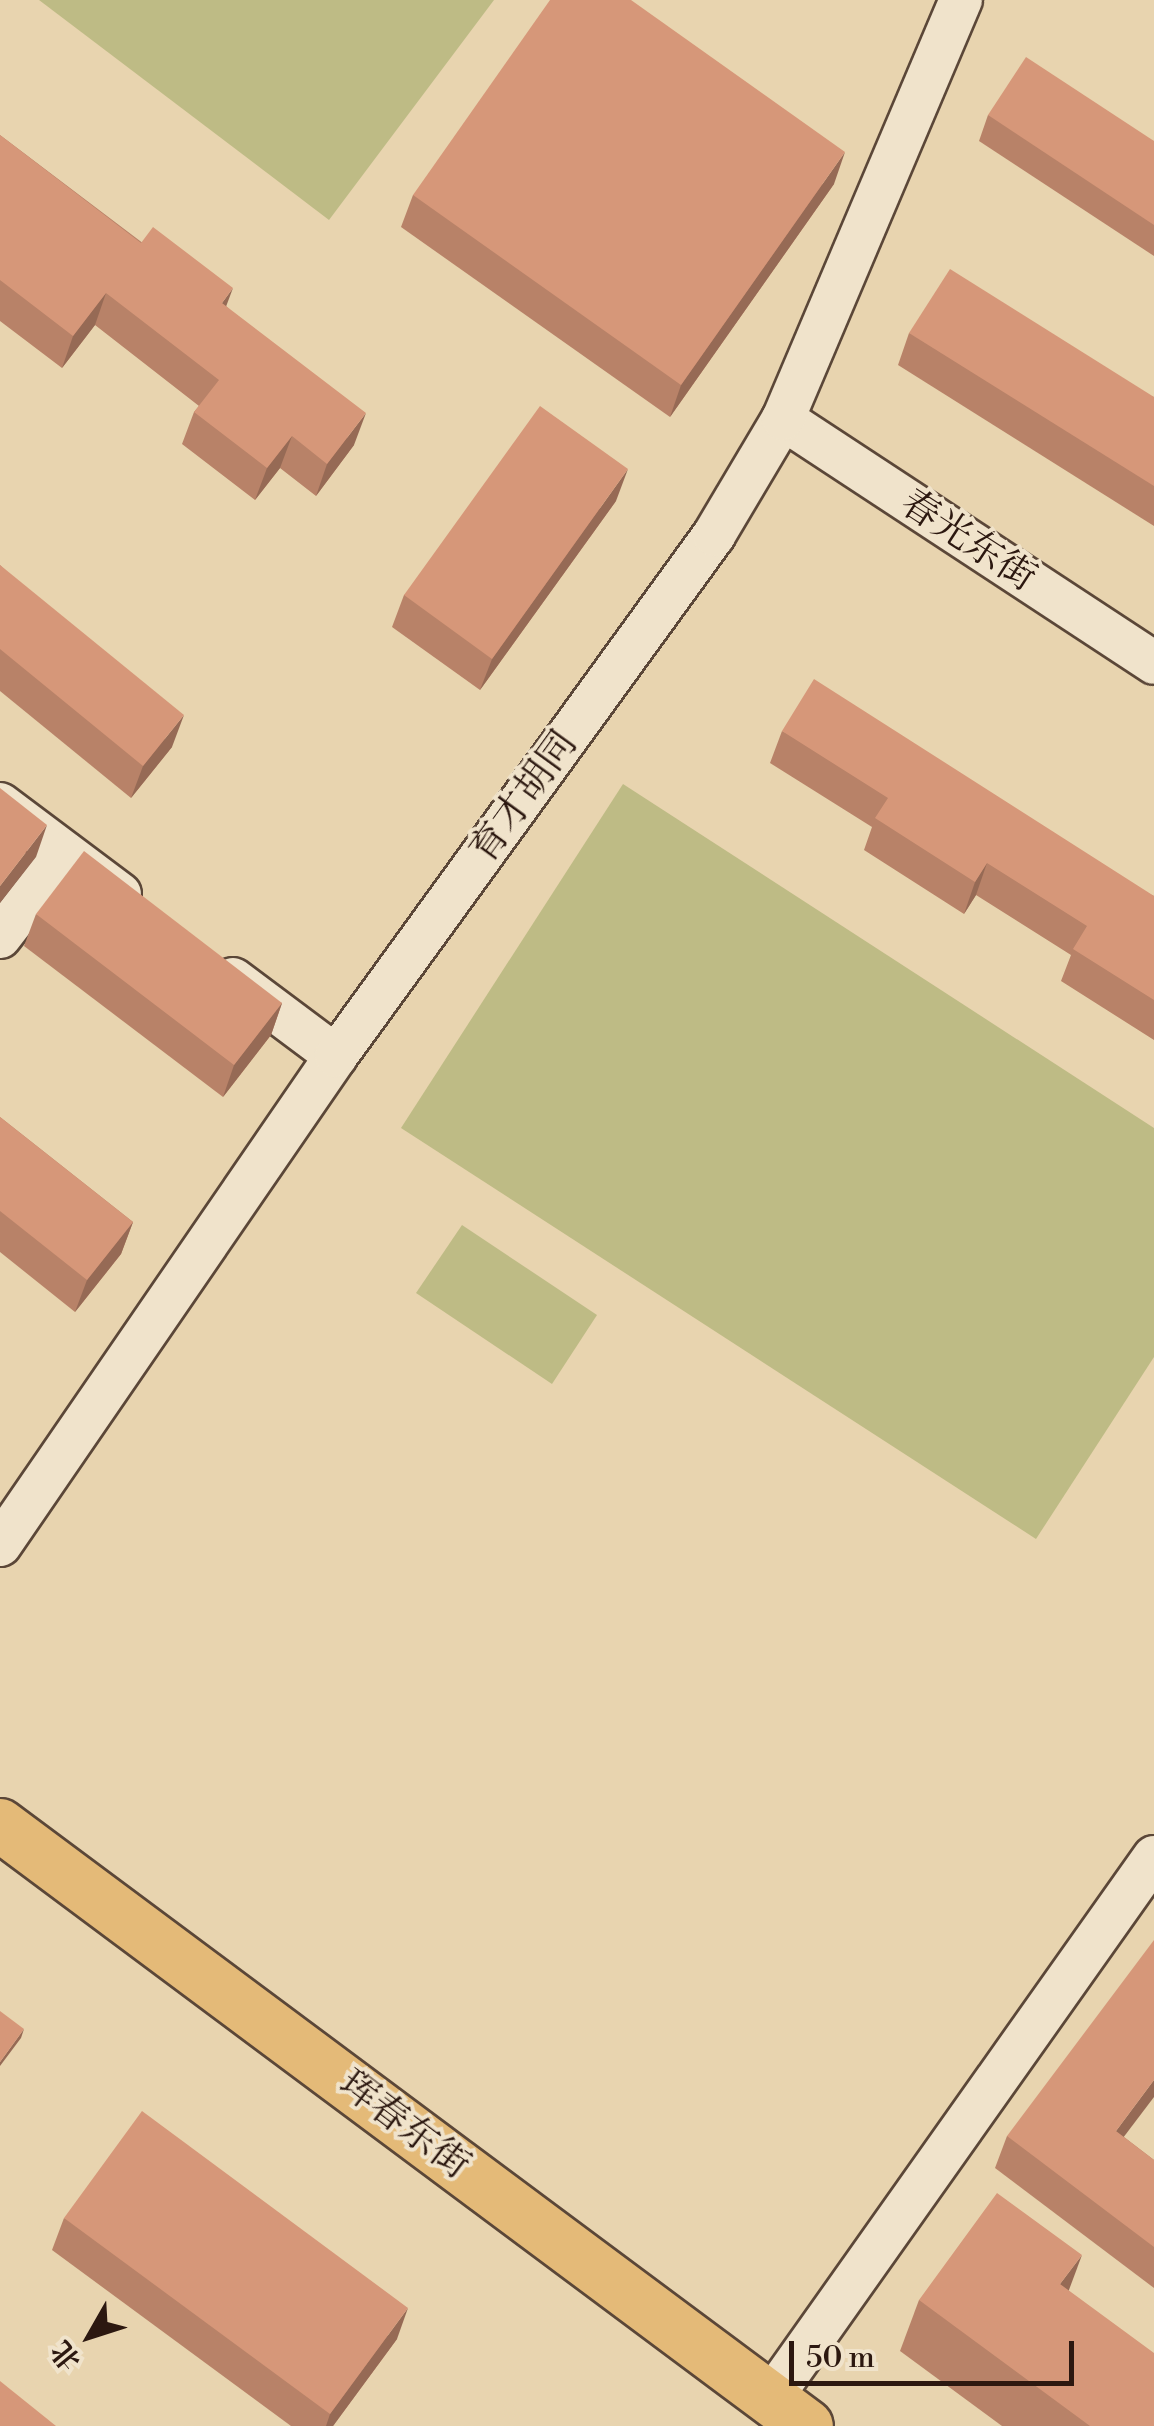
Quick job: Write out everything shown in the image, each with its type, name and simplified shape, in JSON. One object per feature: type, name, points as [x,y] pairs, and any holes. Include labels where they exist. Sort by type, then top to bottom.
[{"type":"main road","name":"珲春东街","points":[[0,1824],[789,2412]]},
{"type":"street","name":"育才胡同","points":[[0,1545],[336,1056],[714,535],[783,419],[962,0]]},
{"type":"street","name":"春光东街","points":[[783,419],[1154,662]]},
{"type":"street","points":[[0,804],[336,1056]]},
{"type":"street","points":[[0,938],[65,853]]},
{"type":"street","points":[[789,2412],[1154,1857]]},
{"type":"shaded area","points":[[39,0],[494,0],[329,220]]},
{"type":"shaded area","points":[[623,784],[1154,1128],[1154,1357],[1036,1539],[401,1128]]},
{"type":"shaded area","points":[[462,1225],[597,1315],[552,1384],[416,1293]]},
{"type":"building","points":[[550,0],[631,0],[845,152],[681,385],[413,195]]},
{"type":"building","points":[[1026,57],[1154,141],[1154,225],[988,115]]},
{"type":"building","points":[[0,135],[141,243],[153,227],[233,288],[222,303],[366,413],[327,464],[292,436],[267,468],[194,412],[219,380],[106,293],[73,336],[0,280]]},
{"type":"building","points":[[950,269],[1154,397],[1154,486],[909,333]]},
{"type":"building","points":[[540,406],[628,469],[492,659],[404,595]]},
{"type":"building","points":[[0,565],[184,715],[143,766],[0,649]]},
{"type":"building","points":[[814,679],[1154,896],[1154,1000],[1073,949],[1087,926],[987,863],[975,882],[875,818],[888,798],[782,731]]},
{"type":"building","points":[[0,788],[47,825],[0,886]]},
{"type":"building","points":[[84,851],[282,1003],[234,1065],[36,914]]},
{"type":"building","points":[[0,1117],[133,1222],[87,1280],[0,1211]]},
{"type":"building","points":[[1154,1940],[1154,2080],[1116,2131],[1154,2160],[1154,2247],[1007,2136]]},
{"type":"building","points":[[0,2011],[24,2029],[0,2062]]},
{"type":"building","points":[[142,2111],[408,2308],[330,2414],[64,2218]]},
{"type":"building","points":[[997,2193],[1082,2255],[1060,2284],[1154,2353],[1154,2426],[1090,2426],[919,2300]]},
{"type":"building","points":[[0,2381],[56,2426],[0,2426]]}]
